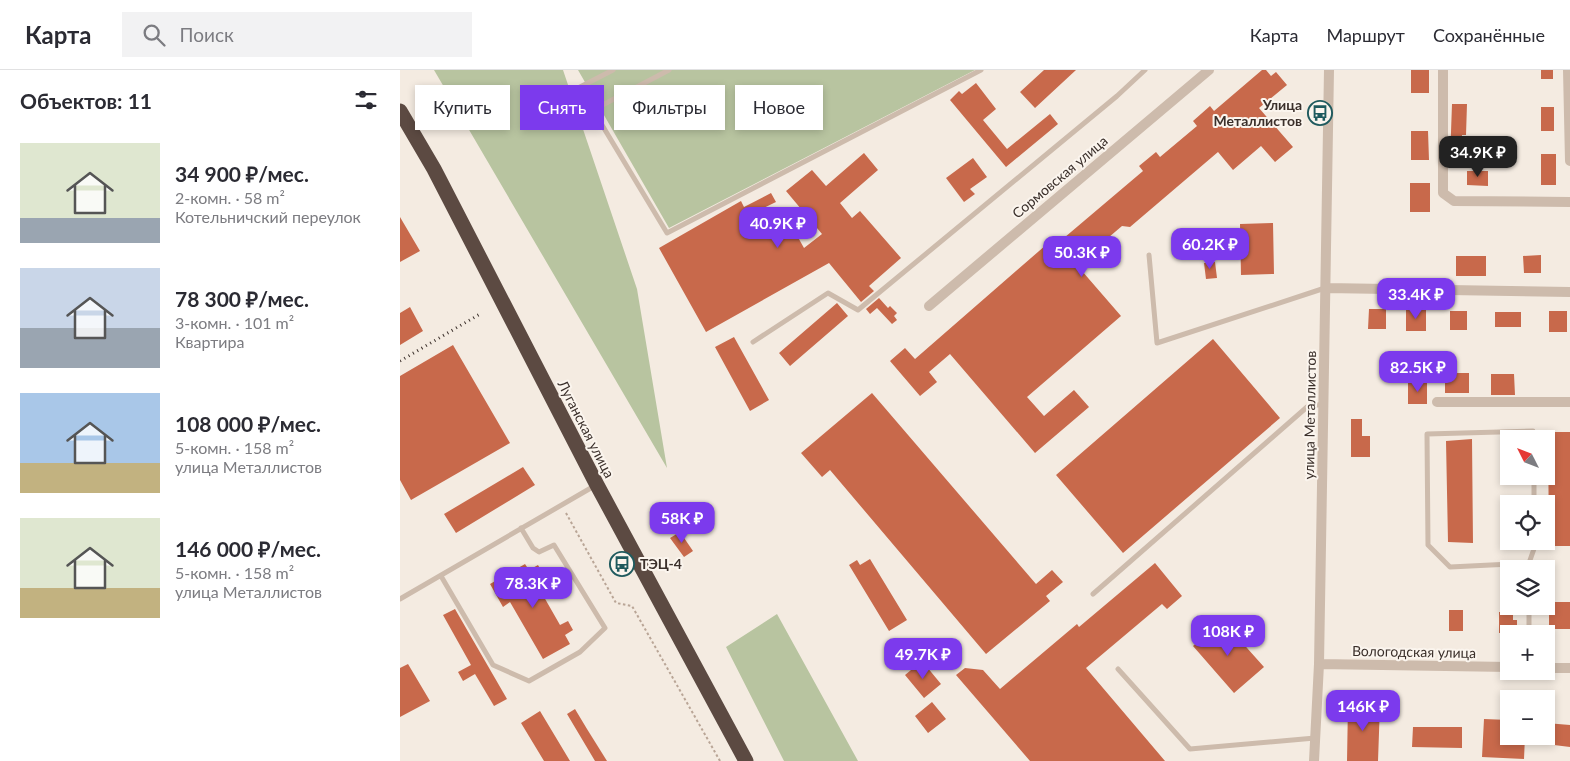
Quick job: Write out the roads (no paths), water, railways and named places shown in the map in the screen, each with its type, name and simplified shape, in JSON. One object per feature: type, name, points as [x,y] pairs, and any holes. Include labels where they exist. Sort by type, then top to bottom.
[{"type":"highway","name":"Луганская улица","points":[[400,111],[434,168],[597,485],[746,761]]},
{"type":"street","name":"Сормовская улица","points":[[929,306],[1209,70]]},
{"type":"street","name":"улица Металлистов","points":[[1314,761],[1320,664],[1329,70]]},
{"type":"street","points":[[1443,70],[1443,193],[1454,201],[1570,202]]},
{"type":"street","points":[[1568,70],[1570,161]]},
{"type":"street","points":[[1326,288],[1570,292]]},
{"type":"street","points":[[1437,402],[1570,402]]},
{"type":"street","name":"Вологодская улица","points":[[1320,664],[1500,667]]},
{"type":"street","points":[[1555,668],[1570,668]]},
{"type":"lane","points":[[584,85],[613,70]]},
{"type":"lane","points":[[604,104],[669,70]]},
{"type":"lane","points":[[604,128],[667,233],[981,70]]},
{"type":"lane","points":[[753,342],[828,293],[858,310],[1117,96],[1145,70]]},
{"type":"lane","points":[[1149,255],[1157,343],[1326,288]]},
{"type":"lane","points":[[1093,594],[1300,412],[1307,407],[1324,404]]},
{"type":"lane","points":[[1500,432],[1427,434],[1428,545],[1450,567],[1500,566]]},
{"type":"lane","points":[[400,600],[597,485]]},
{"type":"lane","points":[[441,576],[493,665],[529,681],[580,652],[605,628],[554,545],[539,552],[535,551],[521,528]]},
{"type":"lane","points":[[1118,669],[1190,749],[1315,738]]},
{"type":"railway","points":[[400,361],[480,314]]},
{"type":"place","name":"Улица Металлистов","points":[[1320,113]]},
{"type":"place","name":"ТЭЦ-4","points":[[622,564]]}]
